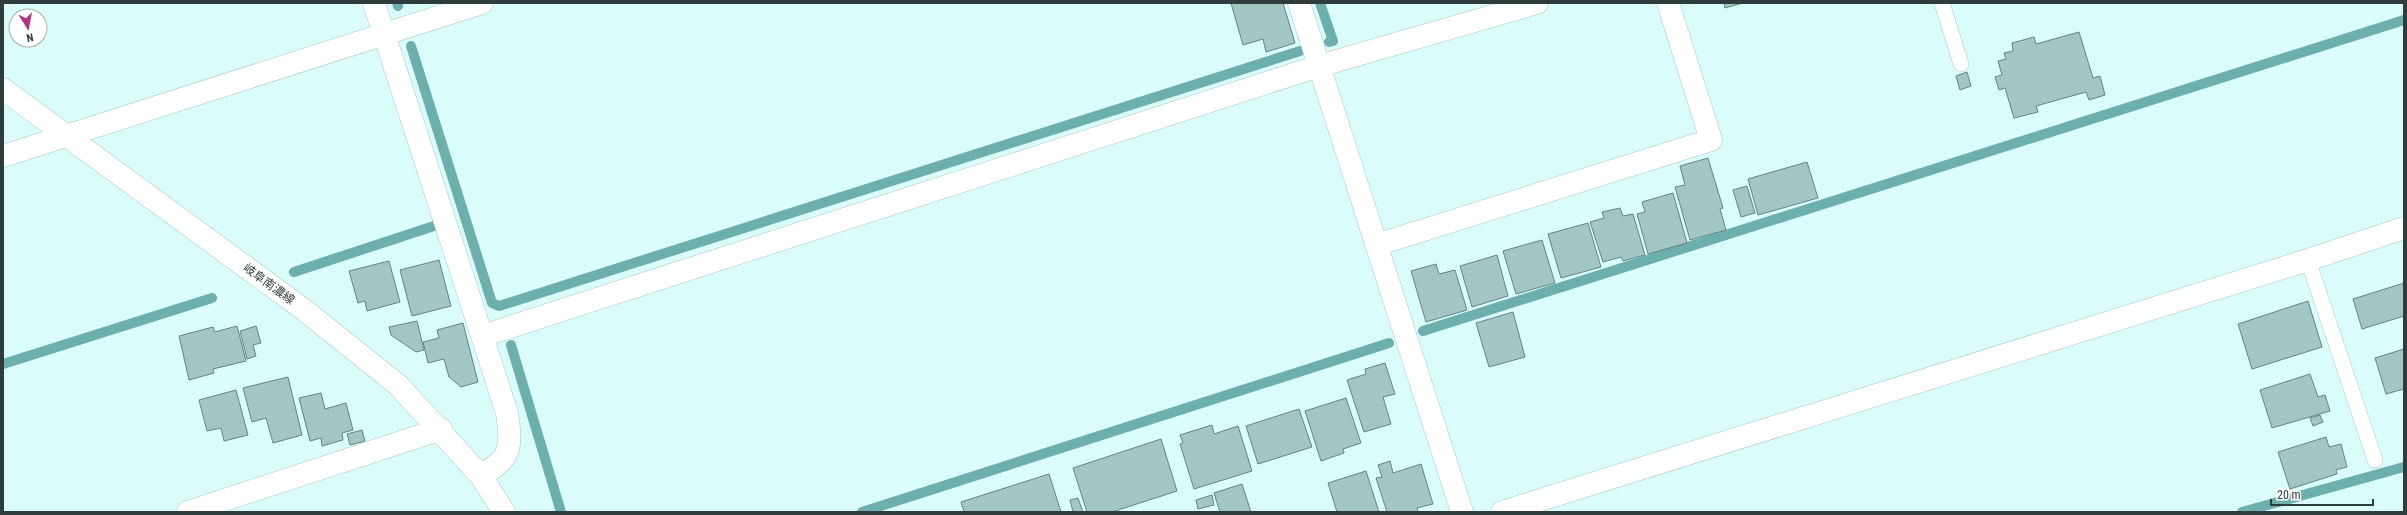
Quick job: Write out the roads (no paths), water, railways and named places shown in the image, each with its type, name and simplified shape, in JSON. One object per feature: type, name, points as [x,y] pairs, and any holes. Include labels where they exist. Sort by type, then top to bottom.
[{"type":"street","points":[[374,3],[507,413],[511,440],[501,463],[481,476]]},
{"type":"street","points":[[3,156],[482,3]]},
{"type":"street","points":[[1299,3],[1462,512]]},
{"type":"street","points":[[482,336],[1319,66],[1537,3]]},
{"type":"street","points":[[1376,245],[1711,140],[1668,3]]},
{"type":"street","name":"岐阜南濃線","points":[[3,89],[303,309],[398,385],[441,430],[481,476],[504,512]]},
{"type":"street","points":[[1502,512],[2308,260],[2404,228]]},
{"type":"street","points":[[188,512],[441,430]]},
{"type":"lane","points":[[1942,3],[1961,64]]},
{"type":"lane","points":[[2308,260],[2376,460]]},
{"type":"waterway","points":[[1320,3],[1333,41],[1329,42]]},
{"type":"waterway","points":[[1423,331],[2404,20]]},
{"type":"waterway","points":[[411,46],[492,303],[499,306],[1300,51]]},
{"type":"waterway","points":[[294,272],[434,226]]},
{"type":"waterway","points":[[3,364],[212,298]]},
{"type":"waterway","points":[[862,512],[1389,343]]},
{"type":"waterway","points":[[511,345],[561,512]]},
{"type":"waterway","points":[[2242,512],[2404,467]]}]
